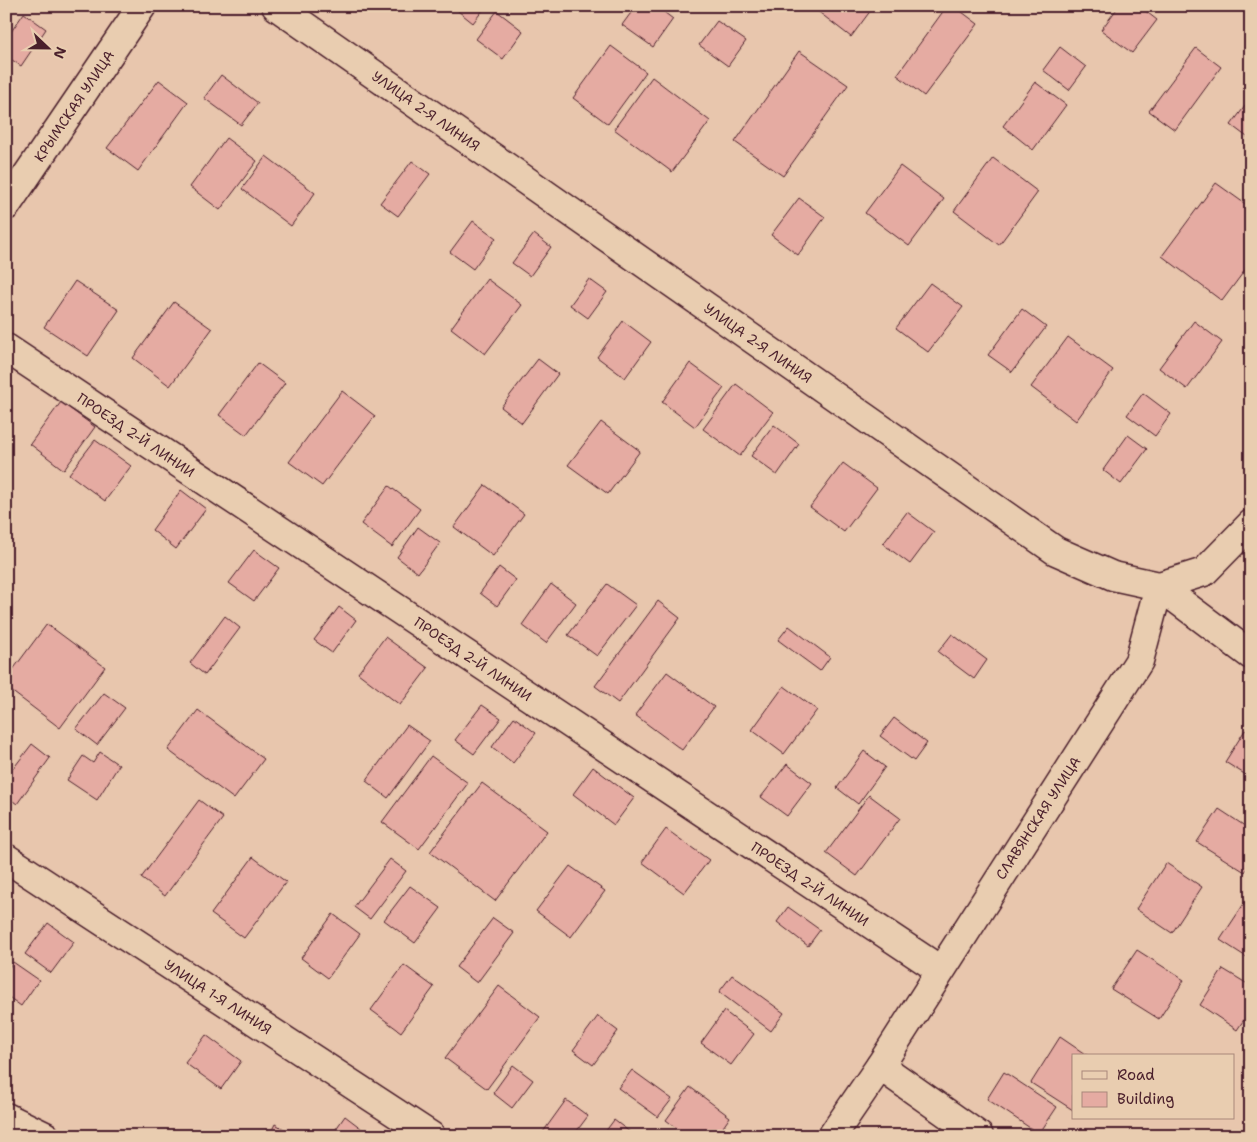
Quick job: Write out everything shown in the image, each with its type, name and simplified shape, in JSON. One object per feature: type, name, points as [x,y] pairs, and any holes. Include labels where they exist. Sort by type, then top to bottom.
[{"type":"street","name":"КРЫМСКАЯ УЛИЦА","points":[[6,206],[142,6]]},
{"type":"street","name":"УЛИЦА 2-Я ЛИНИЯ","points":[[276,6],[1056,551],[1113,576],[1159,586],[1251,655]]},
{"type":"street","name":"ПРОЕЗД 2-Й ЛИНИИ","points":[[6,348],[940,970]]},
{"type":"street","points":[[1159,586],[1204,572],[1251,524]]},
{"type":"street","name":"СЛАВЯНСКАЯ УЛИЦА","points":[[832,1136],[880,1066],[1139,662],[1159,586]]},
{"type":"street","name":"УЛИЦА 1-Я ЛИНИЯ","points":[[6,858],[431,1136]]},
{"type":"street","points":[[880,1066],[978,1136]]},
{"type":"street","points":[[6,1117],[45,1136]]},
{"type":"building","points":[[462,6],[486,6],[473,23],[458,11]]},
{"type":"building","points":[[636,6],[656,6],[673,19],[653,47],[622,25]]},
{"type":"building","points":[[811,6],[874,6],[851,37]]},
{"type":"building","points":[[947,6],[954,6],[978,24],[924,96],[897,75]]},
{"type":"building","points":[[1119,6],[1139,6],[1157,20],[1132,53],[1101,30]]},
{"type":"building","points":[[497,11],[523,31],[503,59],[476,39]]},
{"type":"building","points":[[24,13],[46,29],[21,66],[6,56],[6,39]]},
{"type":"building","points":[[717,21],[746,41],[728,66],[699,45]]},
{"type":"building","points":[[611,46],[646,72],[608,124],[573,98]]},
{"type":"building","points":[[1060,47],[1086,67],[1069,90],[1043,70]]},
{"type":"building","points":[[1196,48],[1221,67],[1175,130],[1149,111]]},
{"type":"building","points":[[799,51],[848,85],[783,176],[735,142]]},
{"type":"building","points":[[221,75],[258,103],[241,125],[204,98]]},
{"type":"building","points":[[652,77],[710,121],[672,172],[614,129]]},
{"type":"building","points":[[159,80],[188,102],[138,171],[107,148]]},
{"type":"building","points":[[1035,82],[1066,105],[1033,150],[1003,126]]},
{"type":"building","points":[[1251,98],[1251,140],[1231,125]]},
{"type":"building","points":[[226,138],[257,161],[220,210],[190,187]]},
{"type":"building","points":[[266,156],[315,193],[291,226],[242,189]]},
{"type":"building","points":[[993,158],[1038,192],[999,245],[954,211]]},
{"type":"building","points":[[412,161],[430,174],[398,216],[380,203]]},
{"type":"building","points":[[900,166],[944,199],[909,246],[865,213]]},
{"type":"building","points":[[1216,183],[1251,208],[1251,262],[1222,301],[1162,256]]},
{"type":"building","points":[[799,198],[825,217],[798,255],[771,235]]},
{"type":"building","points":[[473,221],[496,238],[473,269],[450,252]]},
{"type":"building","points":[[534,234],[551,247],[530,276],[512,263]]},
{"type":"building","points":[[487,279],[522,305],[485,354],[451,328]]},
{"type":"building","points":[[589,279],[607,292],[588,318],[570,305]]},
{"type":"building","points":[[75,281],[119,310],[88,356],[44,327]]},
{"type":"building","points":[[930,283],[963,307],[928,352],[896,328]]},
{"type":"building","points":[[174,302],[212,329],[170,386],[133,358]]},
{"type":"building","points":[[1022,309],[1046,327],[1012,372],[988,355]]},
{"type":"building","points":[[623,321],[651,342],[625,378],[597,357]]},
{"type":"building","points":[[1194,321],[1222,342],[1187,389],[1159,368]]},
{"type":"building","points":[[1068,337],[1113,370],[1076,421],[1031,387]]},
{"type":"building","points":[[538,359],[558,374],[522,423],[501,407]]},
{"type":"building","points":[[258,363],[285,383],[246,435],[219,415]]},
{"type":"building","points":[[690,363],[724,388],[695,427],[662,402]]},
{"type":"building","points":[[736,384],[773,412],[740,456],[703,429]]},
{"type":"building","points":[[342,391],[375,416],[322,486],[289,462]]},
{"type":"building","points":[[1143,393],[1171,414],[1155,436],[1127,415]]},
{"type":"building","points":[[61,402],[95,427],[64,470],[30,444]]},
{"type":"building","points":[[601,422],[640,451],[608,494],[568,465]]},
{"type":"building","points":[[774,425],[799,444],[777,475],[751,456]]},
{"type":"building","points":[[1128,435],[1147,449],[1121,484],[1103,470]]},
{"type":"building","points":[[95,440],[131,466],[105,501],[69,474]]},
{"type":"building","points":[[843,463],[877,488],[844,532],[810,507]]},
{"type":"building","points":[[485,485],[524,514],[493,556],[454,527]]},
{"type":"building","points":[[389,486],[420,509],[392,547],[361,524]]},
{"type":"building","points":[[181,490],[206,509],[176,549],[152,530]]},
{"type":"building","points":[[907,512],[934,532],[910,564],[883,544]]},
{"type":"building","points":[[418,527],[440,543],[418,573],[397,557]]},
{"type":"building","points":[[254,550],[279,568],[254,601],[229,583]]},
{"type":"building","points":[[499,567],[516,580],[497,606],[480,593]]},
{"type":"building","points":[[551,584],[576,603],[546,643],[522,625]]},
{"type":"building","points":[[607,584],[636,605],[597,656],[568,635]]},
{"type":"building","points":[[658,601],[680,618],[618,703],[595,686]]},
{"type":"building","points":[[339,607],[356,620],[332,653],[314,640]]},
{"type":"building","points":[[225,616],[240,628],[205,675],[190,663]]},
{"type":"building","points":[[47,624],[105,667],[60,728],[6,687],[6,679]]},
{"type":"building","points":[[789,626],[830,657],[820,671],[778,640]]},
{"type":"building","points":[[952,634],[987,660],[974,679],[938,652]]},
{"type":"building","points":[[385,637],[428,668],[400,705],[358,673]]},
{"type":"building","points":[[667,672],[714,707],[682,750],[635,715]]},
{"type":"building","points":[[784,686],[817,710],[784,754],[752,730]]},
{"type":"building","points":[[104,693],[125,708],[97,745],[76,729]]},
{"type":"building","points":[[482,705],[501,718],[474,754],[455,740]]},
{"type":"building","points":[[198,710],[264,759],[234,799],[168,750]]},
{"type":"building","points":[[514,717],[536,733],[513,763],[492,747]]},
{"type":"building","points":[[894,718],[927,743],[914,761],[880,736]]},
{"type":"building","points":[[407,725],[430,741],[388,798],[366,781]]},
{"type":"building","points":[[1245,730],[1251,734],[1251,778],[1225,762]]},
{"type":"building","points":[[32,744],[50,758],[17,804],[6,796],[6,778]]},
{"type":"building","points":[[864,751],[885,767],[858,804],[837,788]]},
{"type":"building","points":[[100,752],[119,765],[97,800],[67,780],[83,756],[93,763]]},
{"type":"building","points":[[431,756],[468,783],[419,849],[382,822]]},
{"type":"building","points":[[787,764],[812,783],[787,816],[761,797]]},
{"type":"building","points":[[593,767],[634,798],[614,825],[573,794]]},
{"type":"building","points":[[482,783],[547,831],[495,901],[430,852]]},
{"type":"building","points":[[869,795],[900,818],[857,876],[826,853]]},
{"type":"building","points":[[199,800],[223,818],[165,896],[141,878]]},
{"type":"building","points":[[1219,809],[1251,830],[1251,863],[1245,872],[1197,842]]},
{"type":"building","points":[[666,829],[709,860],[684,893],[642,862]]},
{"type":"building","points":[[253,857],[286,882],[244,938],[211,914]]},
{"type":"building","points":[[390,859],[406,871],[370,919],[354,907]]},
{"type":"building","points":[[1166,863],[1202,887],[1172,933],[1136,909]]},
{"type":"building","points":[[570,866],[605,891],[571,937],[536,911]]},
{"type":"building","points":[[410,886],[441,908],[415,943],[384,920]]},
{"type":"building","points":[[1251,893],[1251,960],[1220,940]]},
{"type":"building","points":[[788,907],[820,930],[808,946],[777,922]]},
{"type":"building","points":[[333,914],[360,934],[328,978],[301,958]]},
{"type":"building","points":[[493,918],[514,933],[477,983],[456,967]]},
{"type":"building","points":[[48,923],[74,942],[51,973],[25,954]]},
{"type":"building","points":[[1137,950],[1184,980],[1159,1019],[1111,989]]},
{"type":"building","points":[[13,962],[39,980],[21,1006],[6,995],[6,972]]},
{"type":"building","points":[[404,965],[434,987],[401,1032],[371,1010]]},
{"type":"building","points":[[1223,969],[1251,986],[1251,1009],[1237,1030],[1200,1005]]},
{"type":"building","points":[[732,975],[784,1013],[771,1031],[719,992]]},
{"type":"building","points":[[499,986],[540,1017],[487,1089],[445,1058]]},
{"type":"building","points":[[724,1011],[754,1034],[731,1065],[701,1043]]},
{"type":"building","points":[[598,1016],[618,1031],[593,1065],[573,1050]]},
{"type":"building","points":[[206,1035],[241,1061],[221,1089],[185,1063]]},
{"type":"building","points":[[1060,1037],[1085,1054],[1072,1054],[1072,1109],[1031,1083]]},
{"type":"building","points":[[513,1065],[533,1080],[512,1108],[493,1093]]},
{"type":"building","points":[[632,1070],[672,1099],[658,1117],[618,1088]]},
{"type":"building","points":[[1004,1072],[1057,1107],[1039,1134],[987,1099]]},
{"type":"building","points":[[690,1087],[730,1117],[717,1136],[687,1136],[666,1120]]},
{"type":"building","points":[[566,1100],[588,1116],[573,1136],[548,1136],[543,1132]]},
{"type":"building","points":[[345,1116],[370,1135],[331,1136]]},
{"type":"building","points":[[614,1120],[635,1136],[602,1136]]},
{"type":"building","points":[[275,1124],[297,1136],[269,1136]]}]
